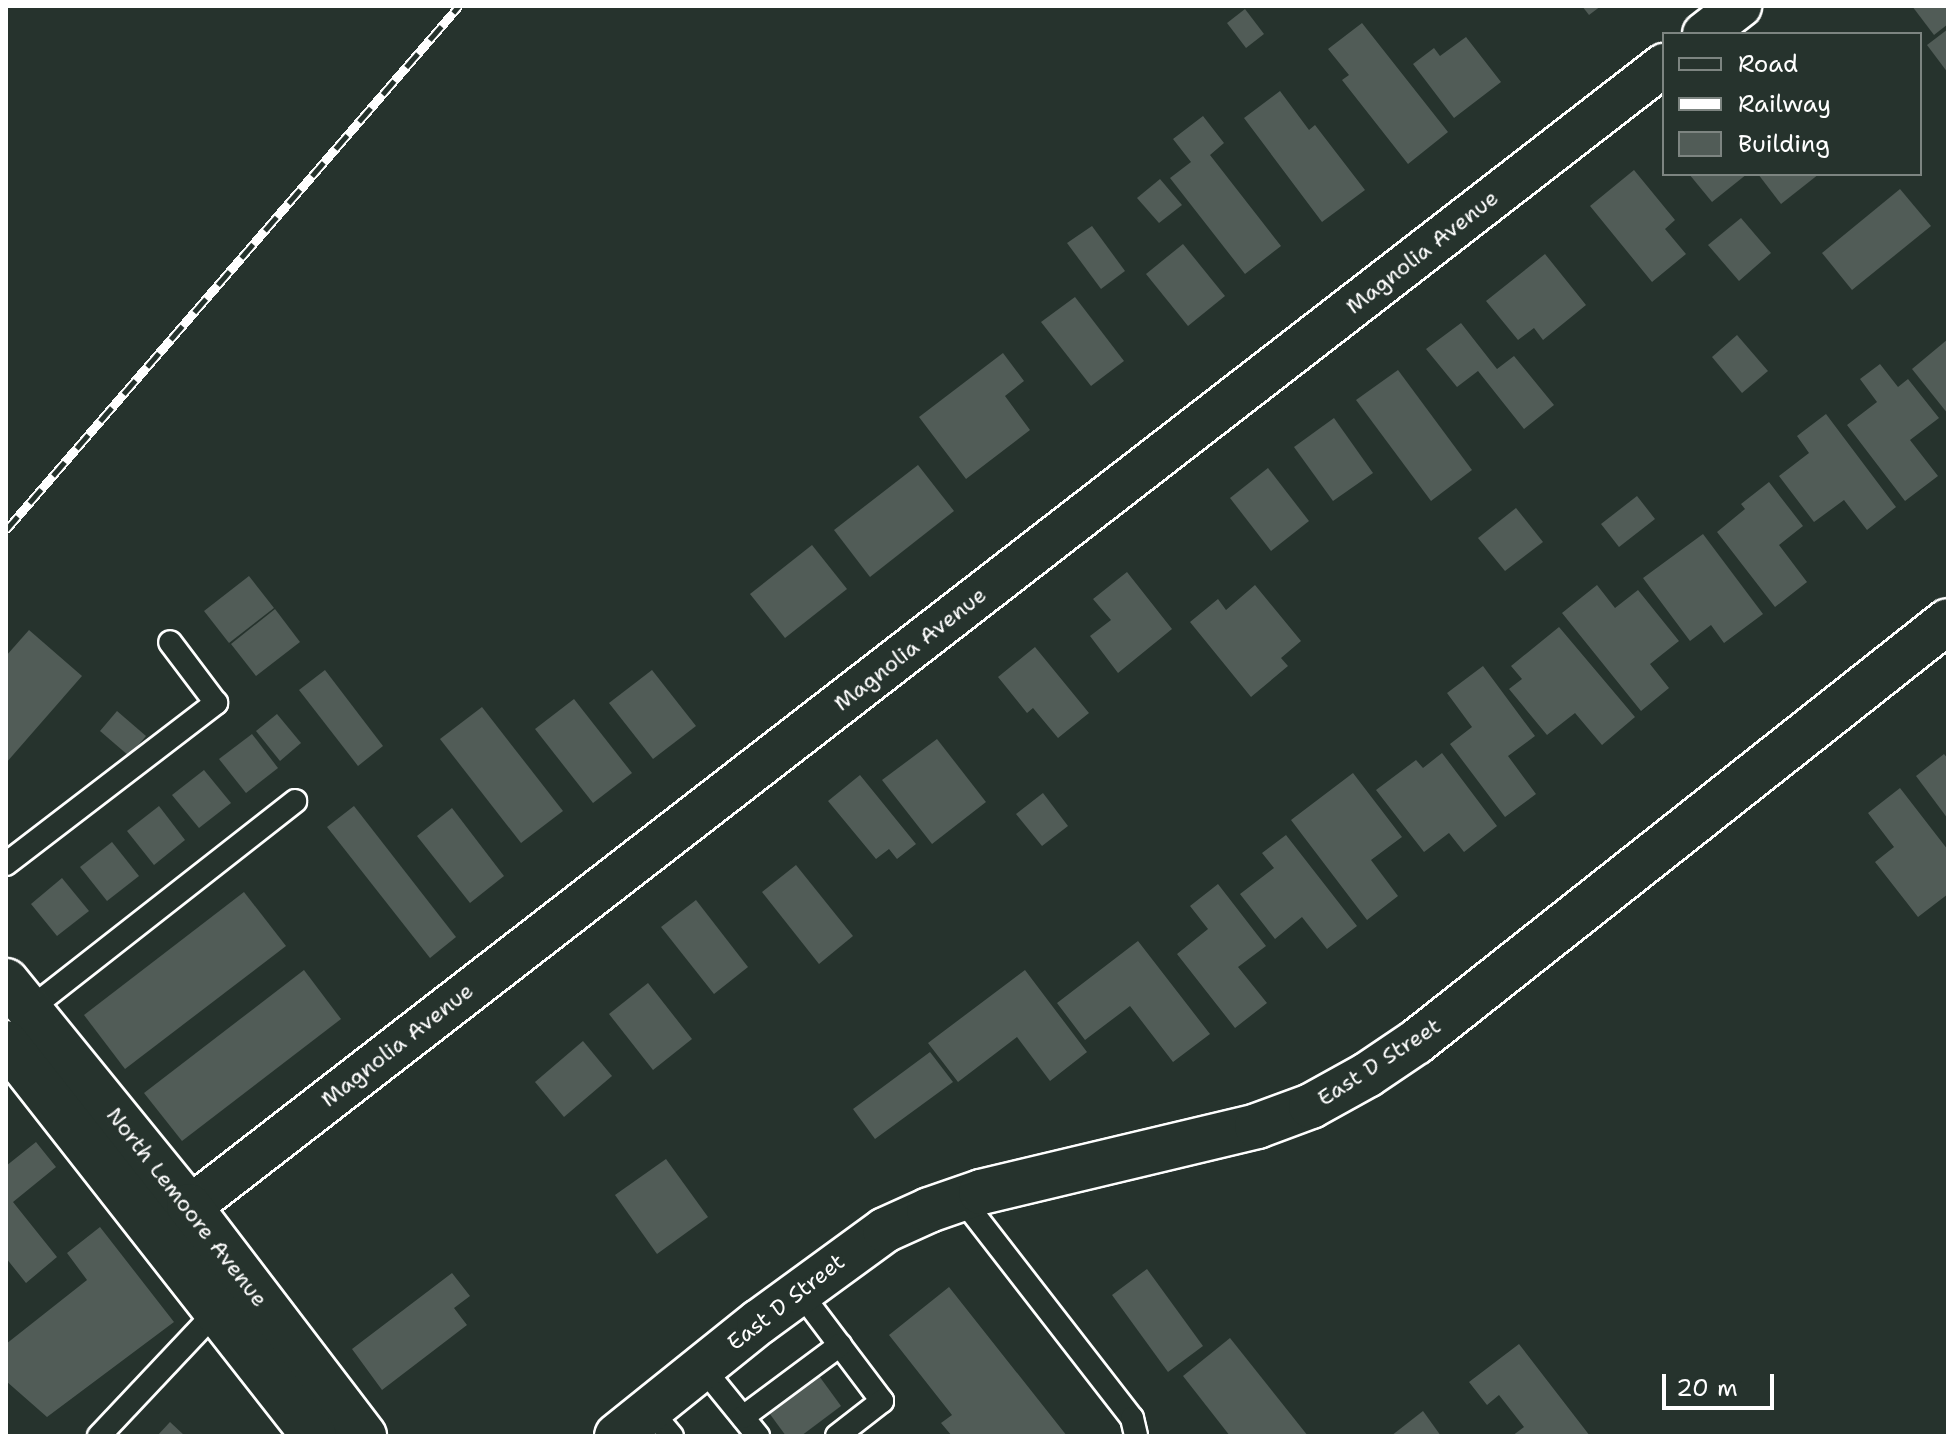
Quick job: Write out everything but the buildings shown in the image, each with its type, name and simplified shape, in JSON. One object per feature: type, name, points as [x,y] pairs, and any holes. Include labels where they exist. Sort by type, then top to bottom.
[{"type":"main road","name":"East D Street","points":[[646,1427],[702,1367],[799,1291],[885,1230],[962,1199],[1257,1126],[1311,1106],[1367,1075],[1416,1042],[1948,621]]},
{"type":"main road","name":"North Lemoore Avenue","points":[[12,1016],[189,1206],[364,1436]]},
{"type":"main road","name":"North Lemoore Avenue","points":[[12,1016],[156,1233],[314,1436]]},
{"type":"street","points":[[1707,32],[1740,6]]},
{"type":"street","name":"Magnolia Avenue","points":[[156,1233],[1662,67]]},
{"type":"lane","points":[[6,864],[216,703],[170,642]]},
{"type":"lane","points":[[12,1016],[295,801]]},
{"type":"lane","points":[[962,1199],[1132,1418],[1136,1436]]},
{"type":"lane","points":[[799,1291],[882,1401],[837,1436]]},
{"type":"lane","points":[[99,1436],[217,1311]]},
{"type":"lane","points":[[743,1417],[840,1345]]},
{"type":"lane","points":[[702,1367],[758,1436]]},
{"type":"railway","points":[[6,530],[459,6]]}]
